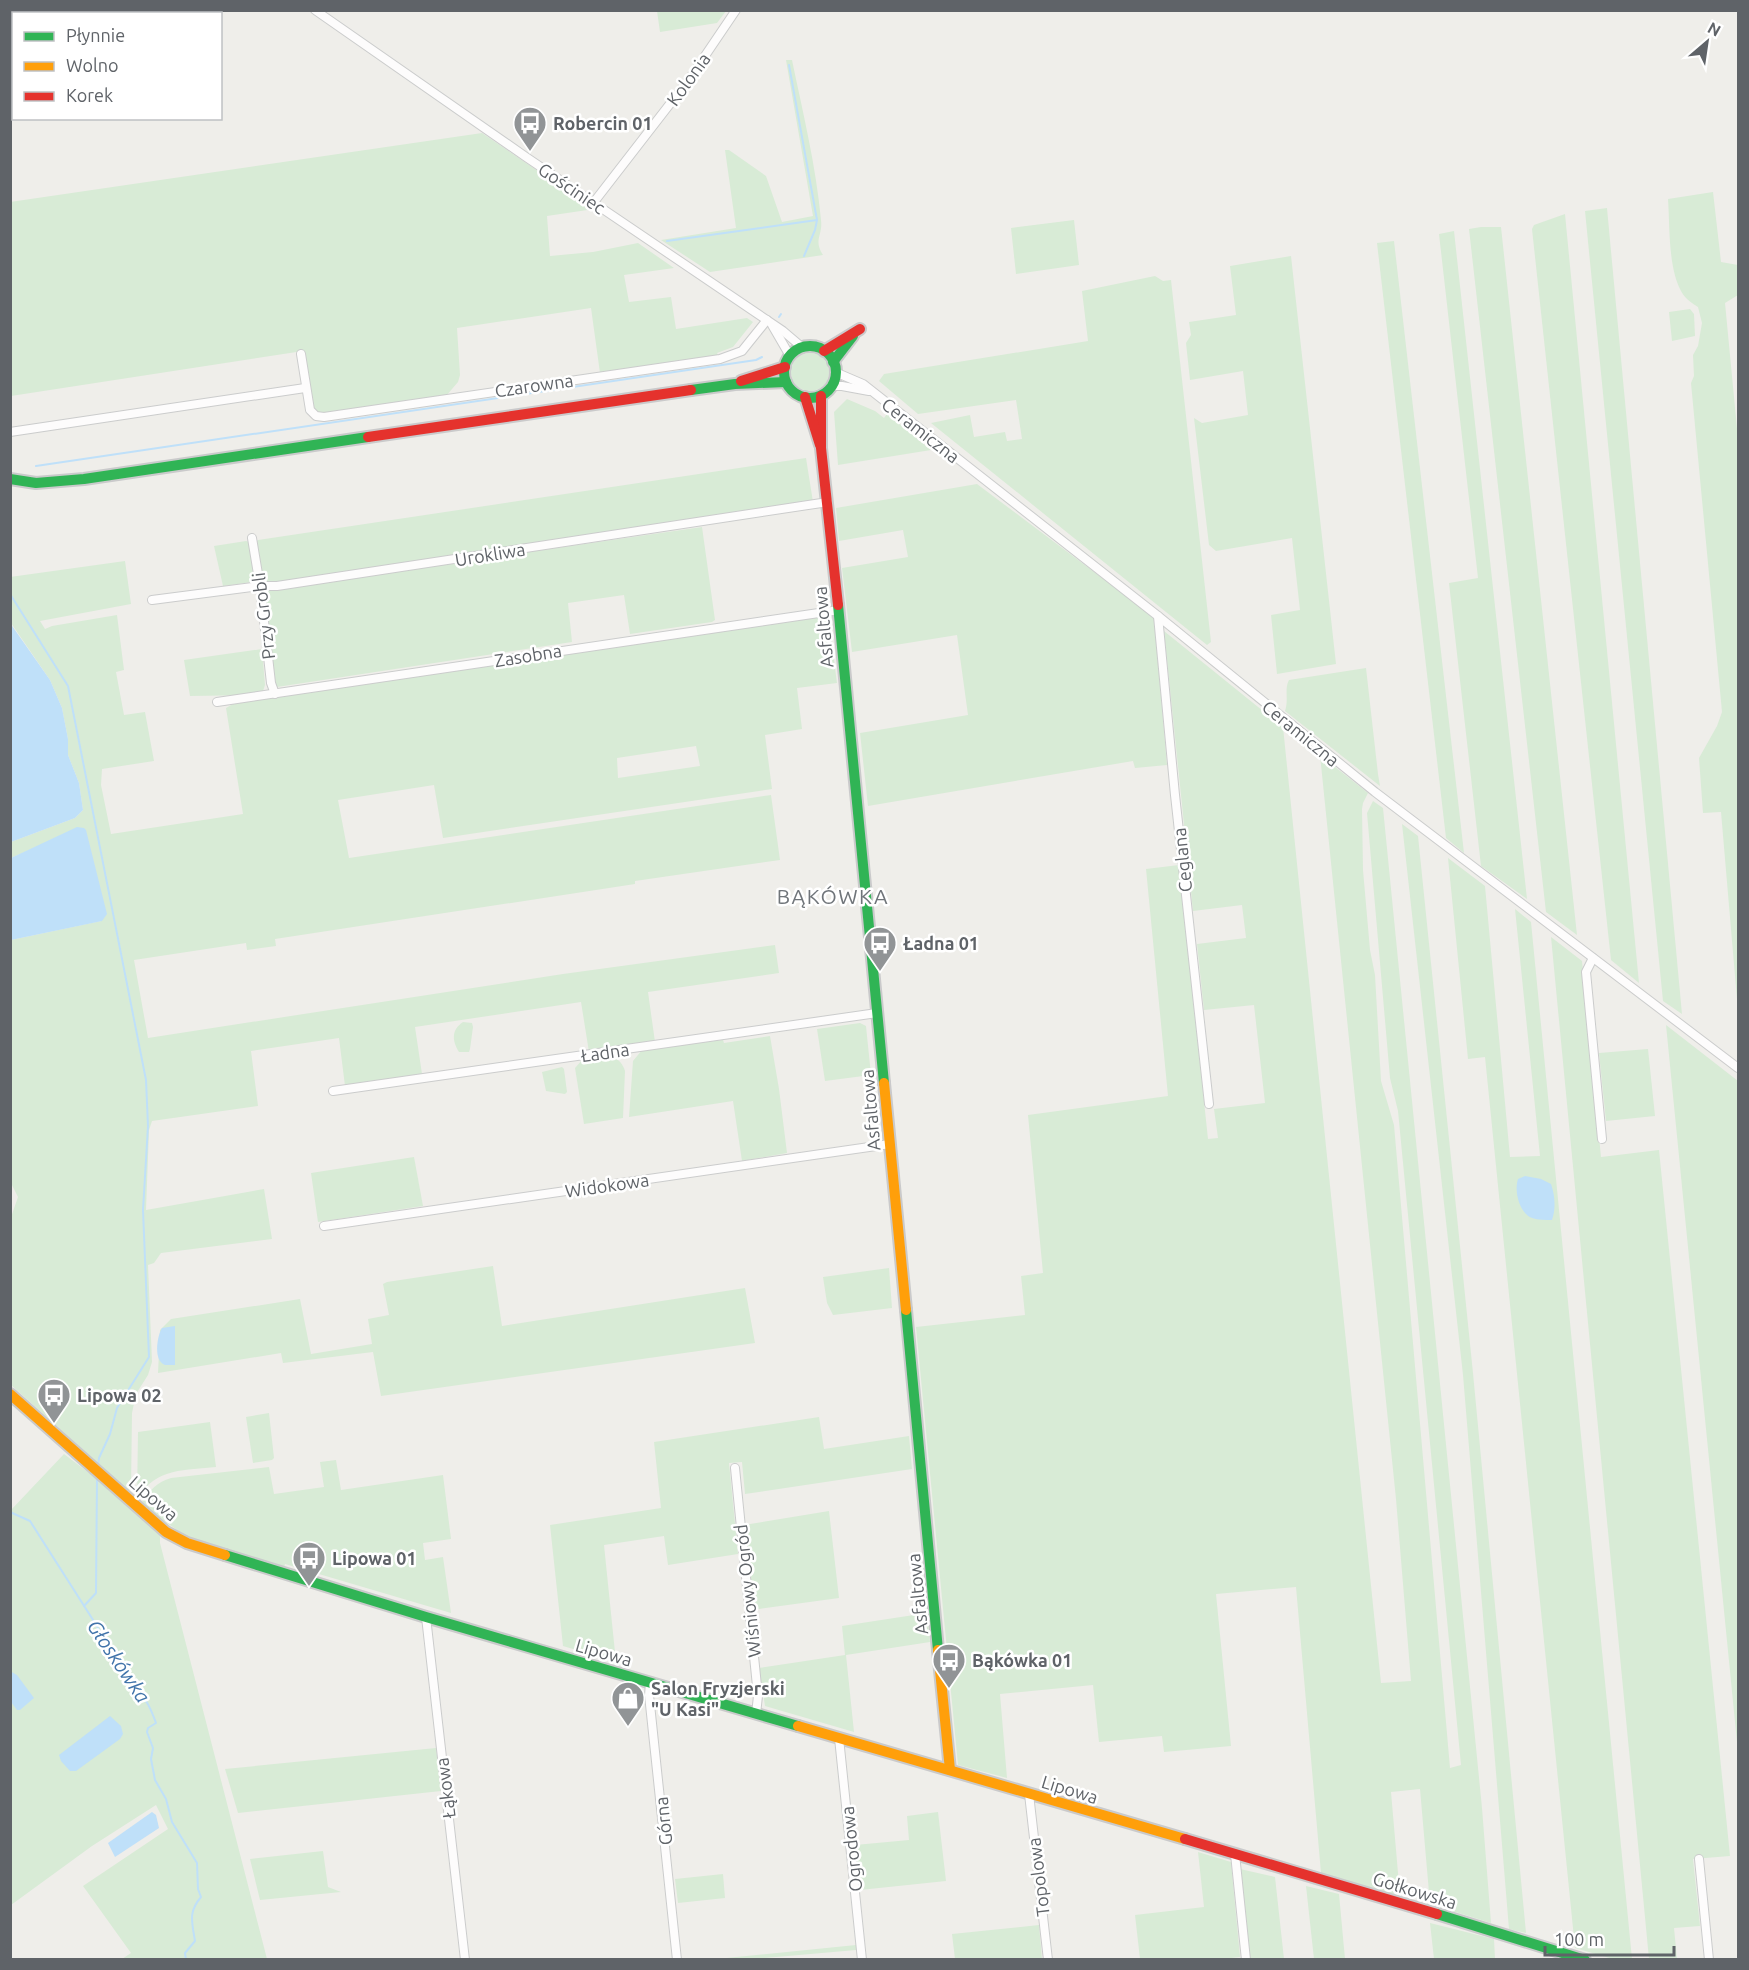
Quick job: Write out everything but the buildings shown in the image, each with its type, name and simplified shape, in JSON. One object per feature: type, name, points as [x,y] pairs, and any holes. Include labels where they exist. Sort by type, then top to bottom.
[{"type":"street","name":"Gościniec","points":[[315,10],[783,331],[803,348]]},
{"type":"street","name":"Kolonia","points":[[594,202],[690,78],[736,10]]},
{"type":"street","name":"Gościniec","points":[[769,322],[788,361]]},
{"type":"street","name":"Czarowna","points":[[301,354],[310,410],[316,416],[324,417],[720,358],[742,351],[769,322]]},
{"type":"street","points":[[788,361],[786,382],[794,393],[805,397],[821,396],[831,386],[834,367],[860,329],[824,351]]},
{"type":"street","points":[[735,384],[788,361],[803,348],[810,347],[824,351],[834,367]]},
{"type":"street","name":"Ceramiczna","points":[[834,367],[863,384],[1158,616],[1374,792],[1738,1068]]},
{"type":"street","points":[[10,479],[36,483],[84,479],[735,384],[786,382]]},
{"type":"street","name":"Ceramiczna","points":[[831,386],[869,391]]},
{"type":"street","points":[[10,432],[305,388]]},
{"type":"street","name":"Asfaltowa","points":[[821,396],[823,436],[821,448]]},
{"type":"street","name":"Asfaltowa","points":[[805,397],[821,448],[828,502],[950,1770]]},
{"type":"street","name":"Urokliwa","points":[[152,600],[260,586],[277,586],[828,502]]},
{"type":"street","name":"Przy Grobli","points":[[252,538],[271,683],[275,694]]},
{"type":"street","name":"Zasobna","points":[[217,702],[838,610]]},
{"type":"street","name":"Ceglana","points":[[1158,616],[1209,1104]]},
{"type":"street","points":[[1593,958],[1586,972],[1602,1139]]},
{"type":"street","name":"Ładna","points":[[333,1091],[877,1013]]},
{"type":"street","name":"Widokowa","points":[[324,1226],[890,1144]]},
{"type":"street","name":"Lipowa","points":[[10,1394],[166,1532],[187,1544],[426,1617],[1235,1854]]},
{"type":"street","name":"Wiśniowy Ogród","points":[[735,1468],[758,1696],[756,1714]]},
{"type":"street","name":"Łąkowa","points":[[426,1617],[465,1959]]},
{"type":"street","name":"Górna","points":[[650,1683],[649,1695],[677,1959]]},
{"type":"street","name":"Ogrodowa","points":[[839,1738],[862,1959]]},
{"type":"street","name":"Topolowa","points":[[1029,1794],[1048,1959]]},
{"type":"street","points":[[1235,1854],[1246,1959]]},
{"type":"street","name":"Gołkowska","points":[[1235,1854],[1585,1959]]},
{"type":"street","points":[[1699,1859],[1709,1959]]},
{"type":"green space","points":[[11,10],[86,11],[12,12],[11,48]]},
{"type":"green space","points":[[657,10],[726,11],[717,23],[660,32]]},
{"type":"green space","points":[[786,60],[792,60],[809,140],[821,220],[818,241],[823,255],[710,272],[661,240],[736,228],[725,150],[729,150],[766,176],[782,222],[813,216]]},
{"type":"green space","points":[[482,133],[594,209],[547,216],[550,256],[593,252],[638,243],[674,268],[624,275],[629,302],[671,297],[676,329],[747,318],[753,322],[733,347],[717,353],[718,355],[600,373],[591,308],[457,328],[460,375],[458,382],[446,396],[320,414],[312,409],[303,351],[11,396],[10,202]]},
{"type":"green space","points":[[1713,192],[1721,262],[1738,265],[1738,295],[1725,303],[1738,439],[1738,1011],[1721,812],[1703,813],[1699,758],[1722,712],[1691,383],[1694,376],[1693,355],[1698,346],[1702,323],[1698,307],[1683,294],[1677,281],[1670,246],[1668,199]]},
{"type":"green space","points":[[1607,208],[1682,1014],[1663,1001],[1585,211]]},
{"type":"green space","points":[[1565,214],[1639,983],[1611,960],[1532,229],[1534,225]]},
{"type":"green space","points":[[1074,220],[1079,265],[1016,274],[1011,228]]},
{"type":"green space","points":[[1501,227],[1577,935],[1546,912],[1469,229]]},
{"type":"green space","points":[[1454,231],[1527,899],[1481,866],[1449,583],[1478,578],[1439,234]]},
{"type":"green space","points":[[1394,241],[1464,853],[1446,838],[1377,243]]},
{"type":"green space","points":[[1291,256],[1336,664],[1277,674],[1271,615],[1300,610],[1292,538],[1216,551],[1209,545],[1194,418],[1202,423],[1248,415],[1243,371],[1190,380],[1186,343],[1191,335],[1189,322],[1236,315],[1230,266]]},
{"type":"green space","points":[[1155,276],[1163,281],[1171,280],[1211,642],[1207,645],[931,423],[970,415],[974,437],[1005,432],[1007,441],[1022,439],[1016,400],[918,414],[879,381],[884,374],[1088,341],[1082,291]]},
{"type":"green space","points":[[1690,309],[1694,314],[1695,336],[1672,341],[1669,312]]},
{"type":"green space","points":[[810,353],[823,359],[829,372],[823,385],[810,391],[797,385],[791,372],[797,359]]},
{"type":"green space","points":[[847,399],[875,411],[884,418],[887,414],[931,450],[838,465],[834,412]]},
{"type":"green space","points":[[806,458],[813,502],[266,585],[263,582],[256,542],[258,540]]},
{"type":"green space","points":[[977,484],[1154,617],[1167,765],[1135,768],[1133,761],[868,806],[860,733],[968,715],[957,635],[852,652],[842,568],[908,557],[903,530],[839,541],[836,508]]},
{"type":"green space","points":[[702,527],[715,620],[712,622],[630,634],[624,595],[568,603],[572,642],[277,687],[275,683],[264,594],[267,590]]},
{"type":"green space","points":[[249,542],[254,580],[223,586],[214,546]]},
{"type":"green space","points":[[125,561],[131,604],[40,621],[45,629],[117,615],[124,670],[116,672],[124,715],[145,712],[154,761],[102,769],[101,785],[111,834],[243,814],[226,708],[233,704],[828,614],[837,683],[797,688],[802,729],[765,735],[772,789],[443,838],[434,785],[338,800],[349,858],[771,795],[780,860],[275,939],[276,946],[247,950],[246,943],[134,960],[148,1038],[563,974],[775,945],[779,973],[648,992],[655,1042],[589,1052],[581,1002],[415,1027],[422,1074],[345,1086],[339,1038],[251,1051],[258,1106],[152,1121],[149,1130],[146,1210],[264,1189],[272,1239],[161,1253],[154,1263],[148,1265],[152,1362],[148,1375],[136,1394],[132,1413],[131,1490],[128,1490],[11,1385],[10,1220],[18,1197],[10,1181],[11,940],[101,921],[34,848],[11,858],[11,842],[75,818],[83,810],[79,783],[68,755],[68,739],[62,708],[50,680],[11,623],[10,577]],"holes":[[[696,746],[700,766],[618,778],[617,758]]]},
{"type":"green space","points":[[1164,631],[1283,727],[1381,1683],[1411,1681],[1396,1499],[1320,755],[1368,793],[1362,809],[1363,870],[1370,950],[1375,975],[1381,1081],[1394,1125],[1450,1768],[1461,1765],[1398,1111],[1390,1078],[1367,813],[1373,801],[1383,808],[1482,1808],[1491,1923],[1430,1904],[1420,1789],[1391,1792],[1400,1896],[1321,1873],[1296,1587],[1216,1594],[1231,1746],[1164,1752],[1162,1736],[1099,1742],[1093,1685],[1000,1694],[1007,1778],[958,1765],[916,1327],[1025,1315],[1021,1276],[1043,1273],[1028,1115],[1168,1096],[1146,869],[1179,865],[1208,1139],[1218,1138],[1214,1109],[1265,1103],[1254,1005],[1204,1010],[1197,944],[1246,938],[1242,905],[1193,911]]},
{"type":"green space","points":[[262,649],[265,685],[263,691],[257,695],[190,696],[184,660]]},
{"type":"green space","points":[[1366,668],[1380,786],[1285,711],[1289,680]]},
{"type":"green space","points":[[1402,824],[1418,836],[1473,1373],[1526,1933],[1509,1929],[1463,1375]]},
{"type":"green space","points":[[1448,858],[1485,886],[1510,1157],[1540,1156],[1515,909],[1531,922],[1632,1959],[1613,1959],[1575,1948],[1485,1057],[1468,1059]]},
{"type":"green space","points":[[1551,937],[1582,961],[1601,1157],[1659,1150],[1730,1856],[1693,1859],[1700,1926],[1674,1928],[1677,1959],[1649,1959]]},
{"type":"green space","points":[[463,1022],[472,1023],[473,1027],[469,1052],[459,1052],[454,1040],[456,1029]]},
{"type":"green space","points":[[860,1023],[866,1026],[871,1075],[825,1081],[817,1029]]},
{"type":"green space","points":[[1666,1025],[1738,1081],[1738,1752]]},
{"type":"green space","points":[[770,1036],[787,1153],[742,1161],[733,1101],[629,1117],[633,1061],[642,1050],[723,1040],[724,1043]]},
{"type":"green space","points":[[1648,1049],[1655,1116],[1606,1121],[1599,1053]]},
{"type":"green space","points":[[596,1056],[614,1058],[623,1066],[625,1071],[623,1118],[584,1124],[575,1068],[584,1058]]},
{"type":"green space","points":[[562,1067],[567,1092],[565,1094],[546,1091],[542,1072]]},
{"type":"green space","points":[[414,1157],[423,1206],[318,1222],[311,1173]]},
{"type":"green space","points":[[493,1266],[502,1326],[745,1288],[755,1343],[381,1396],[373,1352],[283,1363],[281,1353],[158,1373],[160,1330],[171,1319],[300,1299],[311,1354],[372,1344],[368,1319],[389,1315],[383,1284]]},
{"type":"green space","points":[[889,1268],[892,1308],[833,1315],[827,1303],[823,1277]]},
{"type":"green space","points":[[269,1413],[274,1458],[253,1463],[246,1417]]},
{"type":"green space","points":[[819,1417],[824,1449],[909,1436],[912,1469],[745,1494],[742,1462],[729,1463],[738,1554],[668,1565],[664,1536],[604,1545],[616,1662],[563,1646],[550,1525],[661,1508],[654,1442]]},
{"type":"green space","points":[[210,1422],[216,1467],[173,1472],[154,1480],[137,1497],[138,1432]]},
{"type":"green space","points":[[64,1454],[160,1534],[160,1543],[267,1959],[122,1959],[131,1953],[83,1886],[168,1829],[156,1805],[92,1846],[11,1905],[11,1510]]},
{"type":"green space","points":[[336,1460],[341,1490],[443,1475],[451,1539],[423,1543],[425,1560],[443,1557],[451,1613],[285,1564],[284,1568],[202,1543],[183,1534],[158,1517],[142,1502],[154,1487],[171,1478],[269,1467],[274,1494],[324,1487],[320,1462]]},
{"type":"green space","points":[[829,1511],[839,1598],[752,1610],[744,1525]]},
{"type":"green space","points":[[927,1613],[930,1642],[846,1655],[854,1732],[765,1706],[759,1668],[845,1655],[842,1626]]},
{"type":"green space","points":[[436,1748],[441,1791],[238,1813],[225,1769]]},
{"type":"green space","points":[[938,1812],[946,1881],[860,1890],[855,1845],[909,1840],[907,1816]]},
{"type":"green space","points":[[323,1851],[328,1887],[341,1892],[260,1900],[250,1859]]},
{"type":"green space","points":[[1198,1852],[1231,1862],[1240,1957],[1214,1960],[1140,1959],[1135,1915],[1204,1907]]},
{"type":"green space","points":[[1240,1869],[1275,1877],[1284,1959],[1250,1959]]},
{"type":"green space","points":[[723,1874],[725,1898],[678,1903],[675,1879]]},
{"type":"green space","points":[[1306,1886],[1339,1894],[1345,1959],[1314,1959]]},
{"type":"green space","points":[[1430,1923],[1494,1939],[1495,1959],[1434,1959]]},
{"type":"green space","points":[[1039,1925],[1042,1959],[955,1959],[952,1934]]},
{"type":"green space","points":[[856,1945],[856,1950],[753,1959],[716,1959]]},
{"type":"water","points":[[10,623],[50,680],[62,708],[68,739],[68,755],[79,783],[83,810],[75,818],[11,842]]},
{"type":"water","points":[[77,827],[86,830],[107,914],[102,921],[11,940],[11,858]]},
{"type":"water","points":[[1525,1176],[1541,1179],[1551,1184],[1554,1202],[1552,1220],[1532,1218],[1521,1207],[1517,1184],[1518,1179]]},
{"type":"water","points":[[175,1326],[175,1365],[165,1365],[161,1363],[157,1354],[159,1337],[162,1328]]},
{"type":"water","points":[[10,1671],[17,1675],[34,1698],[20,1710],[17,1710],[11,1702]]},
{"type":"water","points":[[110,1716],[121,1726],[123,1734],[120,1739],[76,1771],[70,1771],[59,1755]]},
{"type":"water","points":[[152,1812],[156,1815],[159,1828],[115,1857],[108,1843]]},
{"type":"waterway","points":[[789,65],[817,220],[804,256]]},
{"type":"waterway","points":[[667,241],[817,220]]},
{"type":"waterway","points":[[36,466],[756,360],[762,357]]},
{"type":"waterway","points":[[10,594],[68,686],[146,1080],[148,1126],[143,1210],[149,1357],[117,1408],[98,1466]]},
{"type":"waterway","points":[[84,1606],[96,1593],[97,1478]]},
{"type":"waterway","name":"Głoskówka","points":[[10,1512],[30,1521],[95,1623],[134,1691],[145,1700],[156,1723],[148,1728],[147,1732],[153,1748],[151,1759],[155,1780],[166,1799],[172,1822],[197,1863],[198,1889],[201,1897],[193,1913],[195,1941],[185,1953],[186,1960]]},
{"type":"traffic: fast","points":[[833,362],[853,336]]},
{"type":"traffic: fast","points":[[810,346],[820,348],[828,354],[834,362],[836,372],[834,382],[828,390],[820,396],[810,398],[800,396],[792,390],[786,382],[784,372],[786,362],[792,354],[800,348],[810,346]]},
{"type":"traffic: fast","points":[[691,390],[735,384],[786,382]]},
{"type":"traffic: fast","points":[[10,479],[36,483],[84,479],[368,437]]},
{"type":"traffic: fast","points":[[838,605],[884,1083]]},
{"type":"traffic: fast","points":[[906,1310],[938,1650]]},
{"type":"traffic: fast","points":[[225,1555],[426,1617],[798,1726]]},
{"type":"traffic: fast","points":[[1437,1914],[1585,1960]]},
{"type":"traffic: slow","points":[[884,1083],[906,1310]]},
{"type":"traffic: slow","points":[[10,1394],[166,1532],[187,1543],[225,1555]]},
{"type":"traffic: slow","points":[[938,1650],[950,1770]]},
{"type":"traffic: slow","points":[[798,1726],[1185,1839]]},
{"type":"traffic: jam","points":[[824,351],[860,329]]},
{"type":"traffic: jam","points":[[741,381],[785,367]]},
{"type":"traffic: jam","points":[[368,437],[691,390]]},
{"type":"traffic: jam","points":[[821,396],[821,448],[838,605]]},
{"type":"traffic: jam","points":[[805,397],[820,445]]},
{"type":"traffic: jam","points":[[1185,1839],[1437,1914]]},
{"type":"place","name":"Robercin 01","points":[[530,152]]},
{"type":"place","name":"Ładna 01","points":[[880,972]]},
{"type":"place","name":"Lipowa 02","points":[[54,1424]]},
{"type":"place","name":"Lipowa 01","points":[[309,1587]]},
{"type":"place","name":"Bąkówka 01","points":[[949,1689]]},
{"type":"place","name":"Salon Fryzjerski \"U Kasi\"","points":[[628,1727]]},
{"type":"district","name":"BĄKÓWKA","points":[[833,896]]}]
